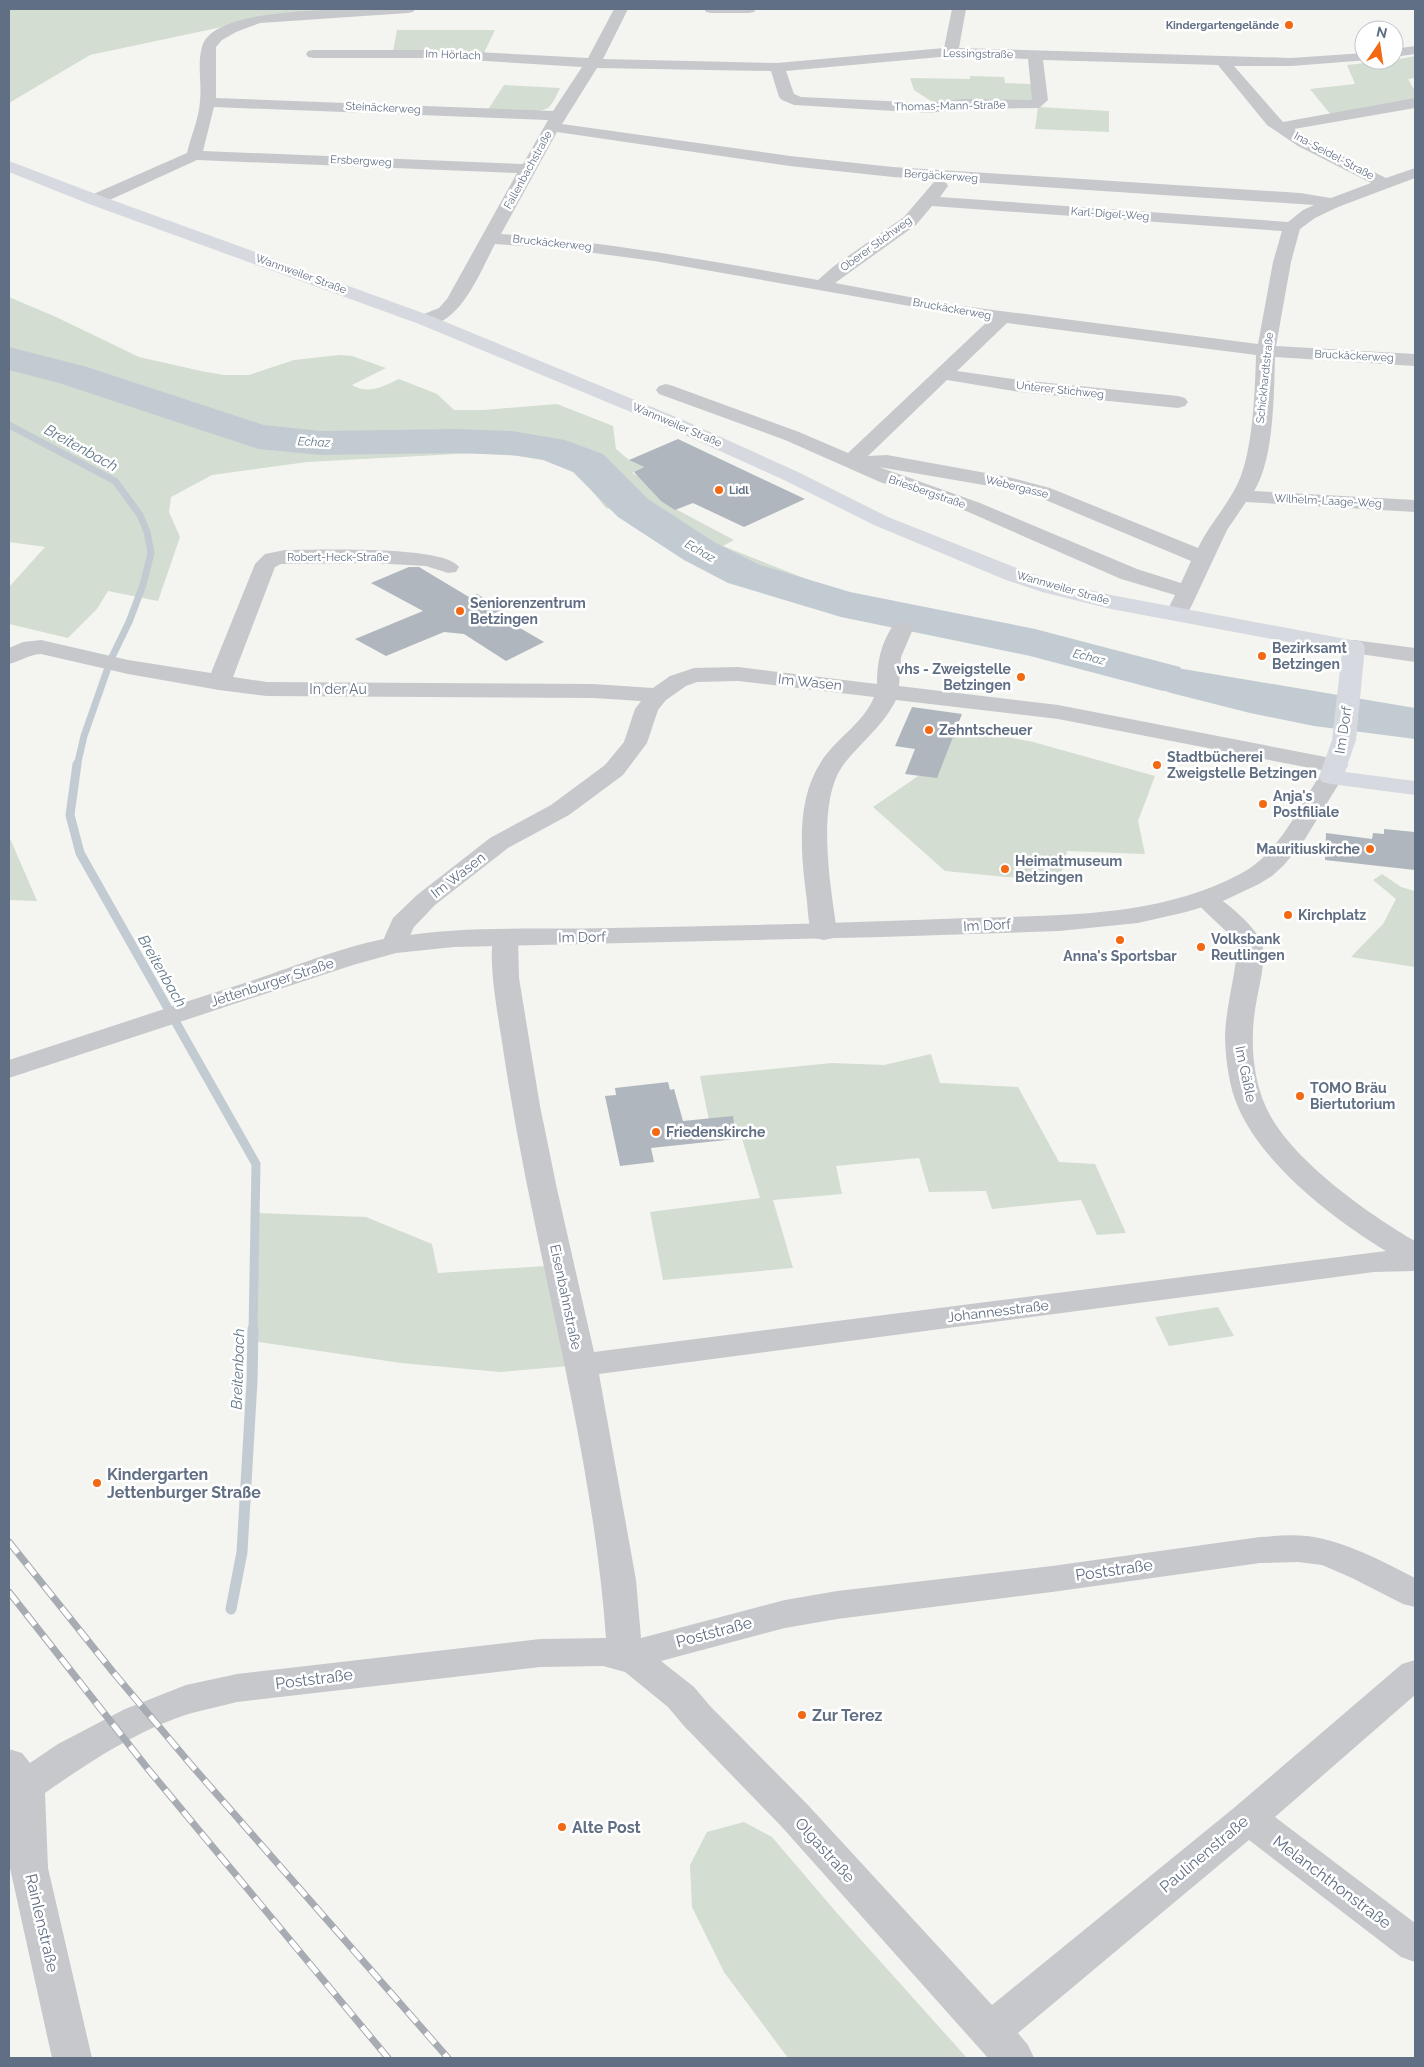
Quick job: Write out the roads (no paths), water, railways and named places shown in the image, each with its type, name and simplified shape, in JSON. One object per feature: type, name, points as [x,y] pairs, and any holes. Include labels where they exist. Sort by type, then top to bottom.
[{"type":"main road","name":"Wannweiler Straße","points":[[9,166],[95,200],[425,320],[674,423],[791,476],[881,521],[998,568],[1068,592],[1176,615],[1354,647]]},
{"type":"main road","name":"Im Dorf","points":[[1333,772],[1345,733],[1354,647]]},
{"type":"main road","points":[[1333,772],[1415,788]]},
{"type":"street","points":[[194,155],[208,102],[210,42],[238,26],[260,19],[408,9]]},
{"type":"street","name":"Fallenbachstraße","points":[[425,320],[445,312],[453,304],[555,122],[593,63],[621,9]]},
{"type":"street","points":[[712,9],[749,9]]},
{"type":"street","points":[[950,52],[959,9]]},
{"type":"street","name":"Lessingstraße","points":[[593,63],[777,66],[950,52],[1291,62],[1354,58]]},
{"type":"street","name":"Im Hörlach","points":[[313,54],[444,55],[593,63]]},
{"type":"street","name":"Thomas-Mann-Straße","points":[[777,66],[787,97],[799,102],[928,108],[963,104],[1034,105],[1040,100],[1035,55]]},
{"type":"street","name":"Ina-Seidel-Straße","points":[[1222,61],[1267,115],[1281,127],[1304,143],[1386,184]]},
{"type":"street","name":"Steinäckerweg","points":[[208,102],[265,103],[555,122]]},
{"type":"street","points":[[1281,127],[1415,103]]},
{"type":"street","name":"Bergäckerweg","points":[[555,122],[824,165],[946,176],[1300,198],[1332,203]]},
{"type":"street","name":"Ersbergweg","points":[[95,200],[194,155],[528,169]]},
{"type":"street","points":[[1292,227],[1310,214],[1332,203],[1415,173]]},
{"type":"street","name":"Oberer Stichweg","points":[[822,286],[840,270],[902,227],[928,202],[946,176]]},
{"type":"street","name":"Karl-Digel-Weg","points":[[928,202],[1292,227]]},
{"type":"street","name":"Schickhardtstraße","points":[[1176,615],[1218,530],[1248,484],[1255,464],[1264,403],[1266,351],[1282,262],[1292,227]]},
{"type":"street","name":"Bruckäckerweg","points":[[491,238],[598,248],[702,264],[1002,318],[1266,351],[1415,360]]},
{"type":"street","points":[[850,462],[1002,318]]},
{"type":"street","name":"Unterer Stichweg","points":[[943,374],[1034,388],[1178,402]]},
{"type":"street","name":"Briesbergstraße","points":[[666,390],[785,433],[887,478],[973,507],[1129,574],[1188,592]]},
{"type":"street","name":"Webergasse","points":[[850,462],[887,461],[1031,488],[1203,558]]},
{"type":"street","name":"Wilhelm-Laage-Weg","points":[[1240,496],[1415,506]]},
{"type":"street","name":"Robert-Heck-Straße","points":[[219,683],[266,564],[273,558],[301,556],[408,558],[429,560],[448,567]]},
{"type":"street","points":[[824,932],[816,856],[817,809],[821,785],[832,764],[874,718],[888,691],[889,659],[902,629]]},
{"type":"street","points":[[1354,647],[1415,655]]},
{"type":"street","name":"In der Au","points":[[16,653],[48,648],[128,667],[219,683],[267,689],[593,691],[658,695]]},
{"type":"street","name":"Im Wasen","points":[[394,945],[402,924],[432,895],[499,843],[560,810],[614,770],[635,743],[647,709],[658,695],[678,681],[694,675],[715,673],[738,674],[1058,712],[1264,752],[1333,772]]},
{"type":"street","name":"Im Dorf","points":[[454,939],[824,932],[1089,920],[1158,912],[1204,899],[1249,879],[1269,866],[1294,834],[1333,772]]},
{"type":"street","name":"Im Gäßle","points":[[1204,899],[1241,931],[1250,945],[1239,1037],[1241,1063],[1255,1112],[1286,1154],[1327,1194],[1393,1243],[1415,1255]]},
{"type":"street","name":"Eisenbahnstraße","points":[[505,938],[506,978],[526,1106],[542,1189],[581,1365],[621,1593],[625,1656]]},
{"type":"street","name":"Jettenburger Straße","points":[[9,1069],[344,959],[394,945],[454,939]]},
{"type":"street","name":"Johannesstraße","points":[[581,1365],[1374,1262],[1415,1261]]},
{"type":"street","name":"Poststraße","points":[[15,1782],[138,1719],[186,1700],[237,1688],[540,1654],[603,1652],[625,1656],[794,1612],[1287,1548],[1312,1550],[1339,1559],[1415,1594]]},
{"type":"street","name":"Olgastraße","points":[[625,1656],[638,1662],[681,1696],[697,1716],[794,1815],[1002,2045]]},
{"type":"street","name":"Paulinenstraße","points":[[1002,2045],[1248,1818],[1415,1674]]},
{"type":"street","name":"Rainlenstraße","points":[[15,1782],[29,1868],[72,2058]]},
{"type":"street","name":"Melanchthonstraße","points":[[1248,1818],[1415,1945]]},
{"type":"water","points":[[1106,656],[1415,708],[1415,739],[1314,726],[1250,713],[1171,693],[1100,669],[1086,661],[1088,657]]},
{"type":"waterway","name":"Echaz","points":[[9,359],[73,375],[258,437],[321,443],[455,441],[512,443],[551,449],[588,463],[633,508],[699,551],[744,574],[841,604],[1035,643],[1163,677]]},
{"type":"waterway","name":"Breitenbach","points":[[9,425],[115,481],[140,515],[147,532],[151,553],[143,585],[129,622],[111,659],[84,736],[77,766]]},
{"type":"waterway","name":"Breitenbach","points":[[77,764],[70,815],[80,853],[256,1164],[253,1331]]},
{"type":"waterway","name":"Breitenbach","points":[[231,1609],[242,1552],[252,1381],[253,1329]]},
{"type":"railway","points":[[9,1542],[113,1672],[193,1767],[448,2058]]},
{"type":"railway","points":[[9,1592],[148,1769],[388,2058]]},
{"type":"place","name":"Kindergartengelände","points":[[1289,25]]},
{"type":"place","name":"Lidl","points":[[719,490]]},
{"type":"place","name":"Seniorenzentrum Betzingen","points":[[460,611]]},
{"type":"place","name":"Bezirksamt Betzingen","points":[[1262,656]]},
{"type":"place","name":"vhs - Zweigstelle Betzingen","points":[[1021,677]]},
{"type":"place","name":"Zehntscheuer","points":[[929,730]]},
{"type":"place","name":"Stadtbücherei Zweigstelle Betzingen","points":[[1157,765]]},
{"type":"place","name":"Anja's Postfiliale","points":[[1263,804]]},
{"type":"place","name":"Mauritiuskirche","points":[[1370,849]]},
{"type":"place","name":"Heimatmuseum Betzingen","points":[[1005,869]]},
{"type":"place","name":"Kirchplatz","points":[[1288,915]]},
{"type":"place","name":"Anna's Sportsbar","points":[[1120,940]]},
{"type":"place","name":"Volksbank Reutlingen","points":[[1201,947]]},
{"type":"place","name":"TOMO Bräu Biertutorium","points":[[1300,1096]]},
{"type":"place","name":"Friedenskirche","points":[[656,1132]]},
{"type":"place","name":"Kindergarten Jettenburger Straße","points":[[97,1483]]},
{"type":"place","name":"Zur Terez","points":[[802,1715]]},
{"type":"place","name":"Alte Post","points":[[562,1827]]}]
